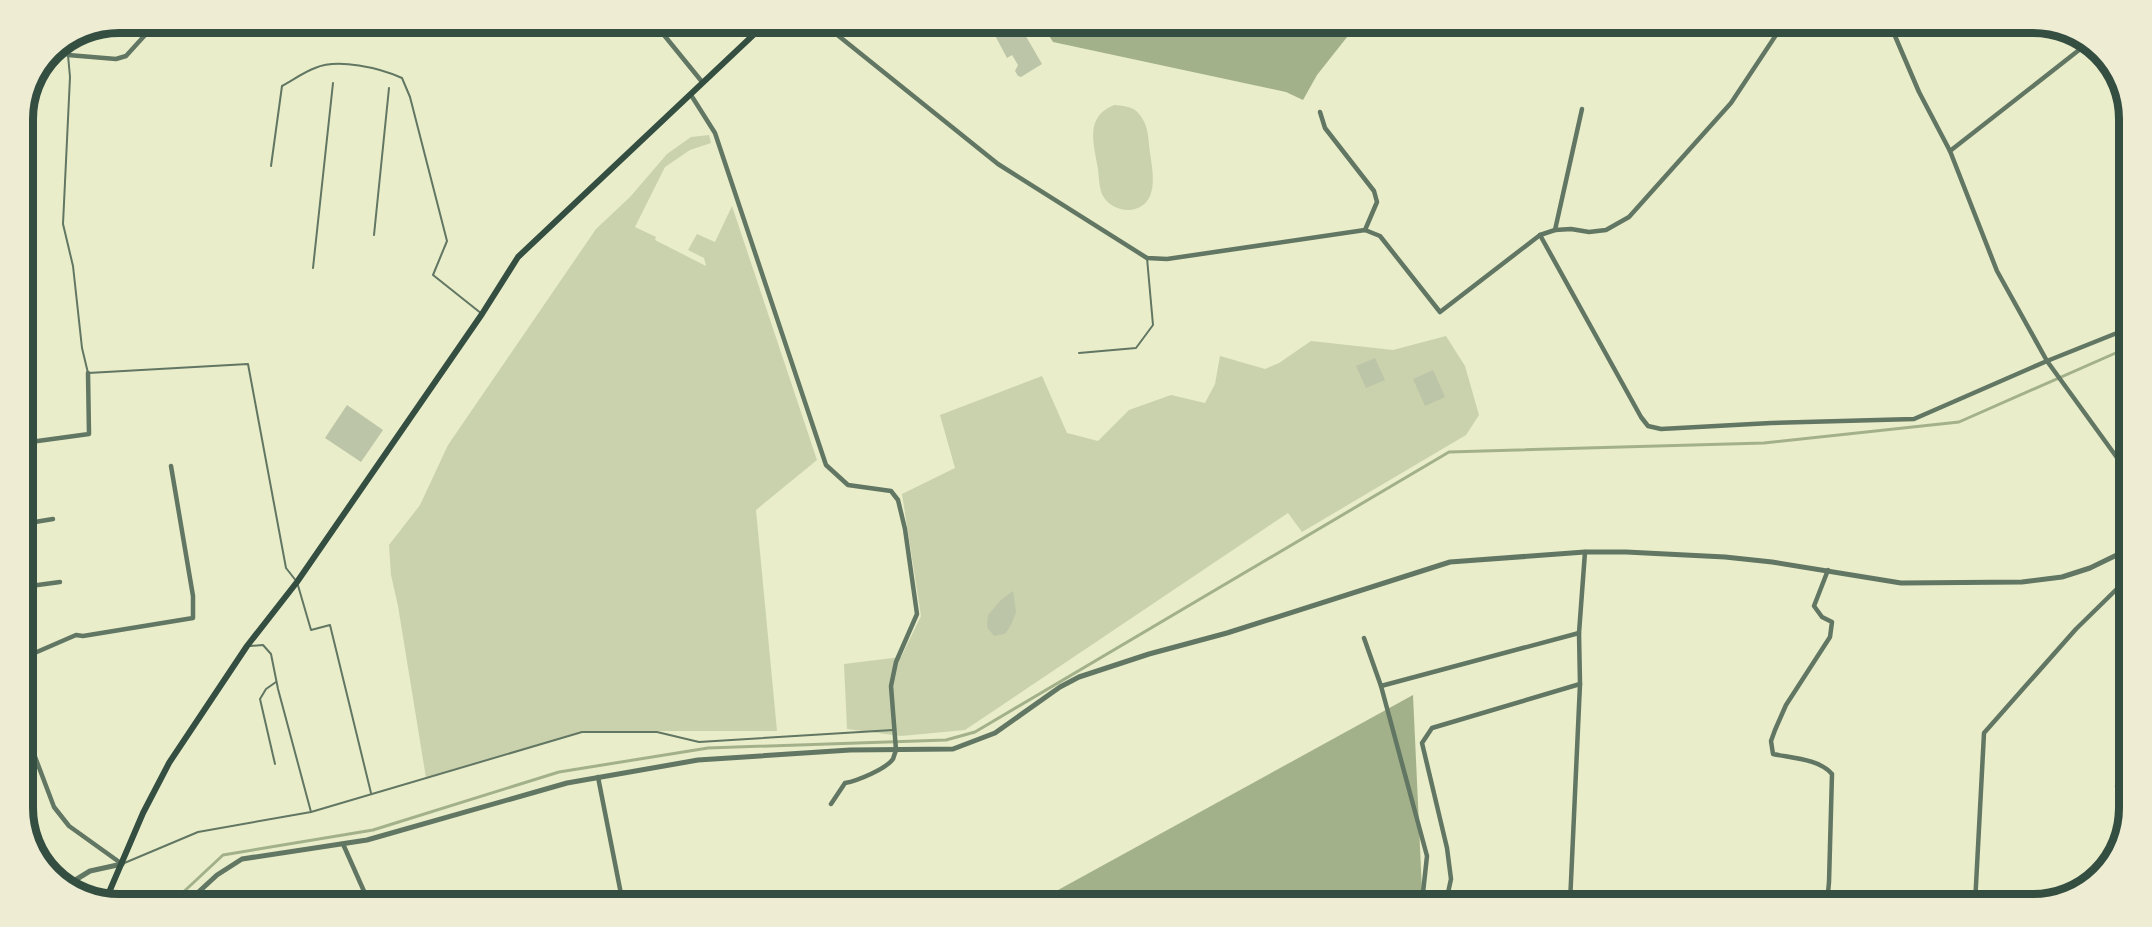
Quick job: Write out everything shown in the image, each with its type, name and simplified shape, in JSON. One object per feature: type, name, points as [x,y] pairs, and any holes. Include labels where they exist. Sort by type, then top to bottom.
[{"type":"main road","points":[[109,893],[143,813],[169,763],[247,646],[297,582],[482,314],[518,257],[756,33]]},
{"type":"street","points":[[66,51],[68,55],[116,59],[126,56],[147,33]]},
{"type":"street","points":[[664,33],[703,83]]},
{"type":"street","points":[[835,33],[998,164],[1147,258],[1167,259],[1365,230],[1380,236],[1440,312],[1540,235],[1555,230],[1589,232],[1606,230],[1629,217],[1731,103],[1777,33]]},
{"type":"street","points":[[1894,33],[1919,92],[1950,151],[1997,271],[2047,361],[2119,460]]},
{"type":"street","points":[[1950,151],[2080,48]]},
{"type":"street","points":[[691,95],[715,133],[826,465],[848,485],[891,491],[898,500],[905,529],[917,614],[896,662],[891,686],[896,748],[893,759],[886,766],[845,783],[831,804]]},
{"type":"street","points":[[1555,230],[1582,109]]},
{"type":"street","points":[[1320,112],[1325,128],[1374,191],[1377,202],[1365,230]]},
{"type":"street","points":[[1540,235],[1641,417],[1648,426],[1661,429],[1914,419],[2119,332]]},
{"type":"street","points":[[33,442],[89,434],[88,374]]},
{"type":"street","points":[[33,654],[76,635],[83,636],[193,618],[193,596],[171,466]]},
{"type":"street","points":[[33,522],[53,519]]},
{"type":"street","points":[[196,894],[217,875],[242,859],[367,840],[567,783],[598,777],[698,760],[896,748],[953,749],[995,733],[1050,693],[1078,677],[1149,654],[1227,633],[1450,562],[1585,552],[1725,557],[1828,570],[1902,583],[2022,582],[2071,574],[2119,554]]},
{"type":"street","points":[[1570,894],[1580,684],[1579,633],[1585,552]]},
{"type":"street","points":[[1828,570],[1814,606],[1822,617],[1832,622],[1830,638],[1786,705],[1771,741],[1773,754],[1818,764],[1826,767],[1832,774],[1828,894]]},
{"type":"street","points":[[33,586],[60,582]]},
{"type":"street","points":[[1976,894],[1984,733],[2076,629],[2119,587]]},
{"type":"street","points":[[1380,686],[1579,633]]},
{"type":"street","points":[[1364,638],[1380,686],[1427,856],[1423,894]]},
{"type":"street","points":[[1448,894],[1451,879],[1447,848],[1422,743],[1432,728],[1580,684]]},
{"type":"street","points":[[2116,827],[2119,738]]},
{"type":"street","points":[[33,751],[54,807],[69,826],[122,864]]},
{"type":"street","points":[[598,777],[621,894]]},
{"type":"street","points":[[343,844],[364,894]]},
{"type":"street","points":[[74,881],[90,871],[122,864]]},
{"type":"lane","points":[[68,55],[70,77],[63,224],[73,266],[82,348],[88,374],[249,364],[286,568],[297,582],[311,630],[330,625],[371,794]]},
{"type":"lane","points":[[271,166],[282,86],[315,67],[336,63],[391,72],[402,78],[410,97],[447,241],[433,275],[482,314]]},
{"type":"lane","points":[[313,267],[333,83]]},
{"type":"lane","points":[[374,236],[389,88]]},
{"type":"lane","points":[[1079,353],[1136,348],[1145,338],[1153,325],[1147,258]]},
{"type":"lane","points":[[247,646],[263,645],[271,654],[276,682],[311,812]]},
{"type":"lane","points":[[275,764],[260,699],[276,682]]},
{"type":"lane","points":[[122,864],[198,832],[311,812],[582,732],[657,732],[699,742],[894,730]]},
{"type":"shaded area","points":[[1047,33],[1350,33],[1317,75],[1303,100],[1286,92],[1053,42]]},
{"type":"shaded area","points":[[1114,105],[1137,111],[1145,123],[1148,137],[1152,188],[1146,202],[1130,210],[1122,210],[1111,205],[1103,196],[1093,141],[1093,132],[1098,117]]},
{"type":"shaded area","points":[[709,135],[711,143],[690,150],[665,167],[635,227],[706,266],[704,258],[688,250],[697,234],[715,242],[732,206],[817,460],[756,510],[777,731],[576,733],[426,778],[391,575],[389,545],[420,505],[448,445],[596,229],[630,197],[667,154],[691,137]]},
{"type":"shaded area","points":[[1446,336],[1465,366],[1479,415],[1466,435],[1302,532],[1288,513],[965,730],[901,736],[847,729],[844,664],[901,657],[921,616],[902,494],[955,468],[940,415],[1042,376],[1067,433],[1098,441],[1129,410],[1171,395],[1205,403],[1215,384],[1220,356],[1265,369],[1279,363],[1311,341],[1393,350]]},
{"type":"shaded area","points":[[1413,695],[1422,890],[1419,894],[1051,894]]},
{"type":"building","points":[[994,33],[1024,33],[1042,64],[1021,77],[1015,71],[1018,65],[1012,55],[1007,58]]},
{"type":"building","points":[[1375,358],[1385,380],[1366,388],[1356,366]]},
{"type":"building","points":[[1433,370],[1445,397],[1425,406],[1413,379]]},
{"type":"building","points":[[347,405],[383,430],[361,462],[325,438]]},
{"type":"building","points":[[1013,591],[1016,612],[1011,625],[1005,634],[994,636],[987,627],[988,615],[1001,600]]},
{"type":"waterway","points":[[181,894],[223,855],[373,830],[559,772],[708,748],[946,740],[975,732],[1449,452],[1764,443],[1959,422],[2119,352]]}]
